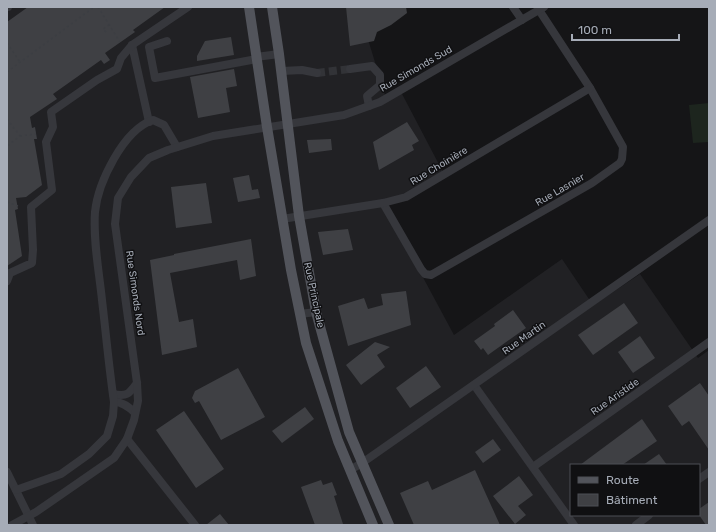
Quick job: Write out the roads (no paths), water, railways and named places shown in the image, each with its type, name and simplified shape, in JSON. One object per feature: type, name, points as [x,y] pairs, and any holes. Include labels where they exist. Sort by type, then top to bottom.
[{"type":"main road","name":"Rue Principale","points":[[249,7],[282,219],[306,343],[338,441],[373,525]]},
{"type":"main road","name":"Rue Principale","points":[[272,7],[282,71],[299,216],[316,312],[349,432],[389,525]]},
{"type":"street","points":[[7,281],[10,273],[32,264],[33,250],[31,207],[52,190],[46,142],[53,127],[51,112],[97,80],[117,69],[122,58],[132,46],[188,7]]},
{"type":"street","points":[[513,7],[522,20]]},
{"type":"street","name":"Rue Simonds Sud","points":[[288,124],[344,115],[380,102],[542,8]]},
{"type":"street","name":"Rue Lasnier","points":[[383,203],[421,269],[425,274],[431,275],[592,183],[620,163],[622,159],[623,147],[542,8]]},
{"type":"street","points":[[167,41],[149,47],[155,78],[279,54]]},
{"type":"street","points":[[132,46],[149,122]]},
{"type":"street","points":[[350,69],[372,66],[380,75],[380,85],[367,96],[369,106]]},
{"type":"street","points":[[282,71],[302,70],[317,73]]},
{"type":"street","name":"Rue Choinière","points":[[282,219],[383,203],[406,197],[590,88]]},
{"type":"street","points":[[16,490],[61,474],[89,454],[107,436],[113,416],[114,398],[96,252],[95,212],[100,192],[109,170],[119,151],[130,137],[153,120],[164,125],[177,147]]},
{"type":"street","name":"Rue Simonds Nord","points":[[12,525],[58,497],[114,458],[127,439],[138,401],[137,383],[115,224],[118,198],[131,177],[149,158],[177,147],[213,136],[288,124]]},
{"type":"street","name":"Rue Martin","points":[[350,470],[709,220]]},
{"type":"street","points":[[300,314],[316,312]]},
{"type":"street","name":"Rue Aristide","points":[[533,467],[709,342]]},
{"type":"street","points":[[114,398],[130,393],[137,383]]},
{"type":"street","points":[[474,385],[574,525]]},
{"type":"street","points":[[114,398],[128,406],[135,413]]},
{"type":"street","points":[[127,439],[195,525]]},
{"type":"street","points":[[7,472],[33,525]]},
{"type":"street","points":[[700,478],[709,472]]},
{"type":"street","points":[[636,525],[649,516]]},
{"type":"tunnel","points":[[317,73],[350,69]]}]
